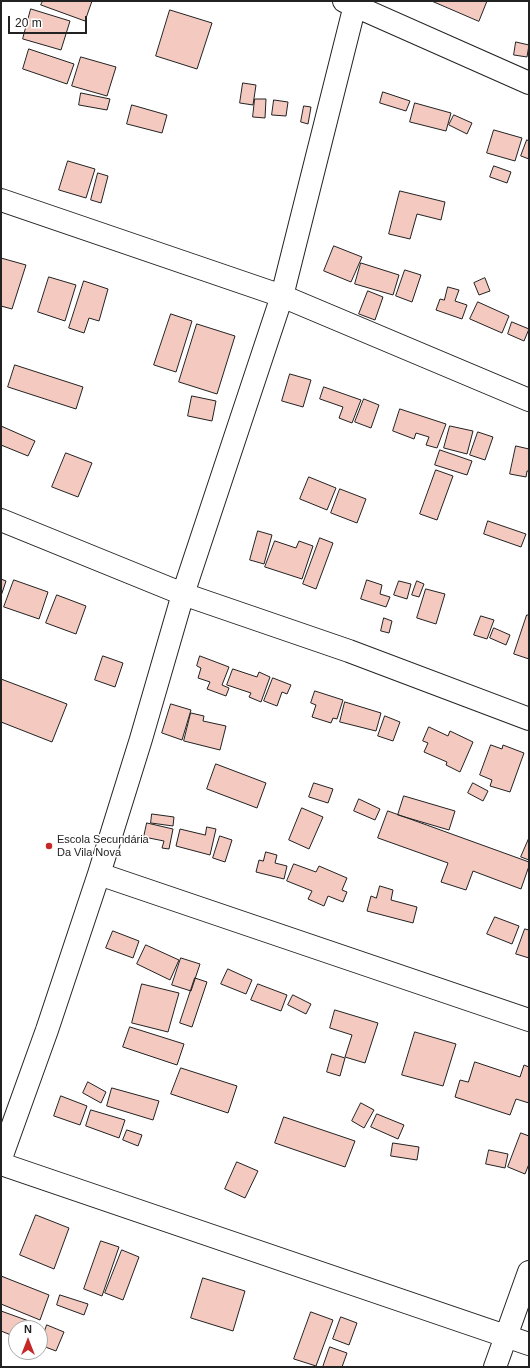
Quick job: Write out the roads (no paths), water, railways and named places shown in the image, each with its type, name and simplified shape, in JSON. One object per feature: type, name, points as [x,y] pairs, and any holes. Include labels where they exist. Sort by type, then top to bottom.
[{"type":"street","points":[[1,1158],[47,1030],[99,874],[141,739],[183,594],[282,296],[351,2],[529,83]]},
{"type":"street","points":[[1,200],[282,296],[529,400]]},
{"type":"street","points":[[1,520],[183,594],[349,651],[529,719]]},
{"type":"street","points":[[99,874],[529,1020]]},
{"type":"street","points":[[1,1164],[529,1344]]},
{"type":"street","points":[[495,1367],[529,1272]]},
{"type":"place","name":"Escola Secundária Da Vila Nova","points":[[49,846]]}]
